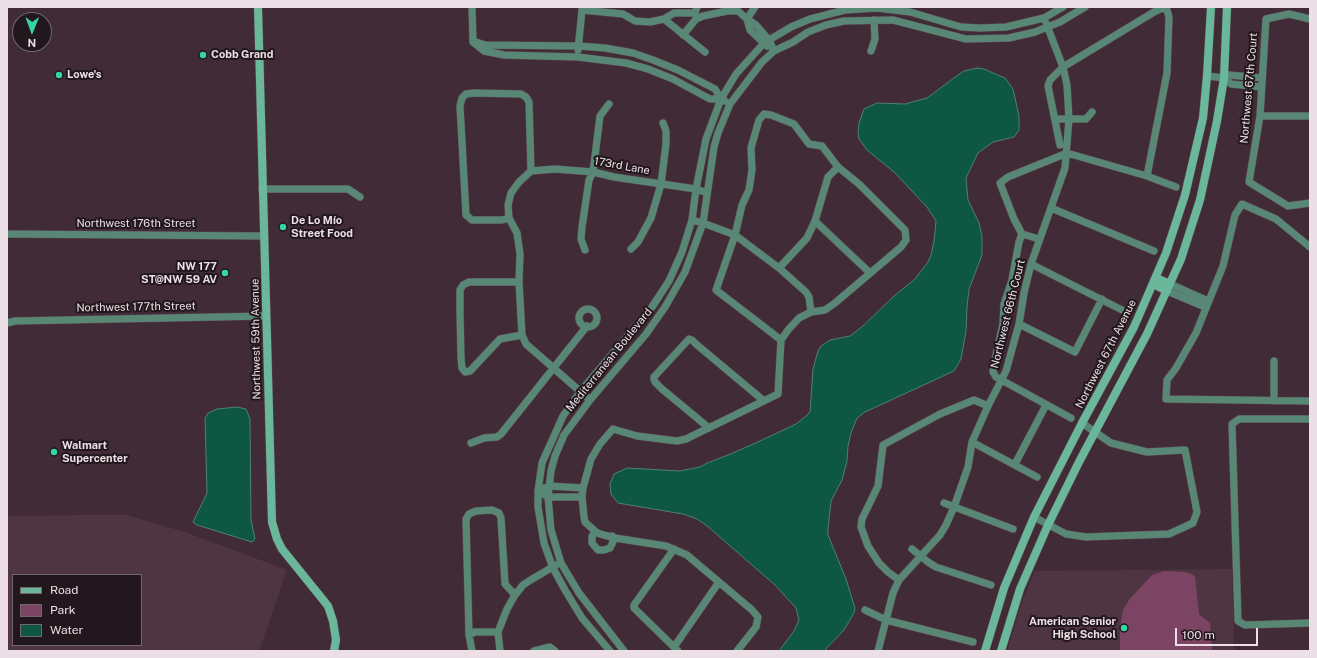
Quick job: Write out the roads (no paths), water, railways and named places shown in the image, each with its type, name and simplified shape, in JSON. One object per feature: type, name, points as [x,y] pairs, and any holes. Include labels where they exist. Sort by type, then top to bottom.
[{"type":"main road","name":"Northwest 59th Avenue","points":[[258,7],[272,522],[277,539],[282,549],[328,606],[333,621],[336,640],[334,651]]},
{"type":"main road","name":"Northwest 67th Avenue","points":[[985,651],[1004,588],[1034,517],[1082,423],[1134,327],[1166,253],[1185,195],[1203,118],[1211,7]]},
{"type":"main road","points":[[1001,651],[1020,589],[1048,524],[1147,334],[1181,258],[1200,200],[1218,121],[1224,78],[1227,7]]},
{"type":"main road","points":[[1154,281],[1169,287]]},
{"type":"street","points":[[472,7],[474,42],[484,51],[504,55],[578,57],[626,63],[648,69],[673,79],[710,99],[721,99],[730,104]]},
{"type":"street","points":[[747,19],[755,7]]},
{"type":"street","name":"Mediterranean Boulevard","points":[[610,651],[582,618],[552,568],[544,543],[538,507],[538,491],[542,463],[563,416],[580,392],[652,307],[671,276],[682,252],[692,220],[696,190],[706,140],[721,99],[736,74],[766,42],[791,27],[810,19],[845,10],[876,8],[910,10],[961,27],[980,28],[1006,27],[1044,18],[1063,7]]},
{"type":"street","name":"Mediterranean Boulevard","points":[[624,651],[579,593],[561,563],[551,530],[548,497],[549,486],[555,456],[564,435],[590,400],[646,334],[685,272],[703,223],[714,147],[730,104],[762,62],[774,51],[793,42],[808,32],[844,21],[894,20],[966,39],[1009,38],[1035,32],[1060,22],[1085,7]]},
{"type":"street","points":[[1060,145],[1048,86],[1050,80],[1063,67],[1162,8],[1167,10],[1170,27],[1167,74],[1147,176]]},
{"type":"street","points":[[578,57],[582,10],[623,14],[635,21],[650,22],[664,19],[674,13],[736,11],[756,25],[766,42],[774,51]]},
{"type":"street","points":[[908,24],[910,10]]},
{"type":"street","points":[[683,35],[696,19],[697,13]]},
{"type":"street","name":"Northwest 67th Court","points":[[1310,19],[1289,14],[1266,19],[1260,116],[1249,182],[1288,206],[1310,203]]},
{"type":"street","name":"Northwest 66th Court","points":[[878,651],[893,593],[899,580],[940,535],[954,507],[968,467],[972,442],[1006,371],[1031,264],[1065,168],[1069,119],[1067,85],[1063,67],[1044,18]]},
{"type":"street","points":[[664,19],[705,52]]},
{"type":"street","points":[[871,51],[875,39],[874,20]]},
{"type":"street","points":[[474,42],[484,44],[579,46],[619,51],[653,60],[678,70],[715,89],[721,99]]},
{"type":"street","points":[[1207,76],[1224,78],[1229,76],[1262,78]]},
{"type":"street","points":[[1224,78],[1231,84],[1261,87]]},
{"type":"street","points":[[509,218],[502,220],[472,220],[466,216],[460,106],[462,98],[466,94],[521,94],[529,102],[531,172],[519,182],[511,193],[508,204],[509,218],[517,233],[520,254],[519,282],[522,335],[526,344],[590,400]]},
{"type":"street","points":[[585,250],[581,239],[589,180],[593,172],[600,116],[609,104]]},
{"type":"street","points":[[1055,119],[1086,119],[1092,112]]},
{"type":"street","points":[[737,651],[756,627],[758,617],[752,610],[687,555],[666,546],[615,538],[596,532],[585,522],[582,497],[591,459],[600,444],[613,429],[637,436],[678,441],[686,439],[778,394],[782,340],[788,330],[799,318],[811,312],[825,310],[835,303],[901,247],[906,240],[905,230],[859,184],[838,167],[822,146],[809,144],[794,124],[771,115],[764,114],[759,120],[751,148],[752,170],[749,190],[742,205],[735,235],[716,290],[782,340]]},
{"type":"street","points":[[1260,116],[1310,116]]},
{"type":"street","points":[[631,249],[638,242],[651,218],[661,184],[666,144],[666,131],[663,123]]},
{"type":"street","points":[[1039,239],[1022,234],[1014,219],[1000,183],[1008,177],[1067,153],[1147,176],[1176,187]]},
{"type":"street","points":[[779,268],[807,238],[815,221],[828,177],[838,167]]},
{"type":"street","name":"173rd Lane","points":[[531,172],[554,169],[593,172],[707,193]]},
{"type":"street","points":[[262,188],[348,189],[360,197]]},
{"type":"street","points":[[1310,247],[1276,219],[1242,204],[1234,215],[1223,266],[1196,332],[1176,368],[1167,380],[1166,399],[1310,401]]},
{"type":"street","points":[[1051,208],[1154,250]]},
{"type":"street","points":[[692,220],[735,235],[779,268],[806,292],[809,297],[811,312]]},
{"type":"street","points":[[815,221],[870,273]]},
{"type":"street","name":"Northwest 176th Street","points":[[7,234],[264,236]]},
{"type":"street","points":[[1022,234],[1019,242],[1012,280],[1007,293],[1003,324],[993,372],[996,377],[1071,418]]},
{"type":"street","points":[[1031,264],[1126,312]]},
{"type":"street","points":[[519,282],[469,282],[463,285],[460,290],[462,368],[465,372],[470,371],[500,339],[522,335]]},
{"type":"street","points":[[1169,287],[1207,304]]},
{"type":"street","points":[[1018,324],[1075,352],[1102,299]]},
{"type":"street","name":"Northwest 177th Street","points":[[7,323],[15,321],[266,316]]},
{"type":"street","points":[[471,443],[484,438],[497,437],[501,434],[552,368],[587,326]]},
{"type":"street","points":[[709,428],[655,382],[654,377],[689,339],[764,401]]},
{"type":"street","points":[[1274,361],[1274,401]]},
{"type":"street","points":[[899,580],[879,563],[868,546],[860,527],[862,519],[878,486],[883,445],[940,414],[974,400],[988,406]]},
{"type":"street","points":[[1015,464],[1046,405]]},
{"type":"street","points":[[1310,419],[1239,419],[1232,424],[1238,621],[1245,625],[1310,623]]},
{"type":"street","points":[[1034,517],[1066,534],[1086,537],[1169,534],[1193,523],[1197,512],[1185,450],[1147,452],[1111,443],[1082,423]]},
{"type":"street","points":[[972,442],[1037,477]]},
{"type":"street","points":[[538,491],[549,486],[583,488]]},
{"type":"street","points":[[538,491],[548,497],[582,497]]},
{"type":"street","points":[[944,503],[1013,529]]},
{"type":"street","points":[[478,651],[472,651],[469,635],[466,519],[469,514],[476,511],[492,510],[499,513],[501,518],[505,584],[515,595]]},
{"type":"street","points":[[596,532],[592,536],[592,543],[598,550],[610,548],[613,542],[612,536]]},
{"type":"street","points":[[674,549],[634,605],[634,608],[676,649],[719,582]]},
{"type":"street","points":[[912,549],[936,567],[991,585]]},
{"type":"street","points":[[500,651],[498,632],[506,609],[515,595],[523,585],[561,563]]},
{"type":"street","points":[[865,610],[886,620],[973,642]]},
{"type":"street","points":[[469,635],[475,632],[498,632]]},
{"type":"street","points":[[534,651],[552,649]]},
{"type":"water","points":[[977,68],[984,69],[1005,78],[1013,89],[1019,116],[1019,130],[1014,137],[993,142],[978,153],[966,178],[968,200],[979,223],[982,236],[982,255],[969,289],[966,331],[961,359],[954,371],[865,412],[857,418],[851,433],[847,461],[842,480],[831,501],[828,529],[828,535],[846,579],[855,608],[854,613],[844,630],[824,651],[779,651],[794,631],[799,620],[796,608],[775,585],[706,525],[697,519],[683,514],[618,503],[611,494],[610,484],[614,474],[627,468],[680,471],[700,467],[796,424],[810,412],[813,369],[820,347],[830,340],[850,336],[915,279],[928,262],[934,241],[936,221],[927,207],[894,172],[867,150],[859,139],[859,123],[864,109],[877,103],[905,104],[927,98],[964,71]]},
{"type":"water","points":[[237,407],[246,409],[250,419],[251,520],[255,539],[252,542],[197,525],[193,522],[207,493],[205,418],[208,413],[217,409]]},
{"type":"place","name":"Cobb Grand","points":[[203,55]]},
{"type":"place","name":"Lowe's","points":[[59,75]]},
{"type":"place","name":"De Lo Mío Street Food","points":[[283,227]]},
{"type":"place","name":"NW 177 ST@NW 59 AV","points":[[225,273]]},
{"type":"place","name":"Walmart Supercenter","points":[[54,452]]},
{"type":"place","name":"American Senior High School","points":[[1124,628]]}]
